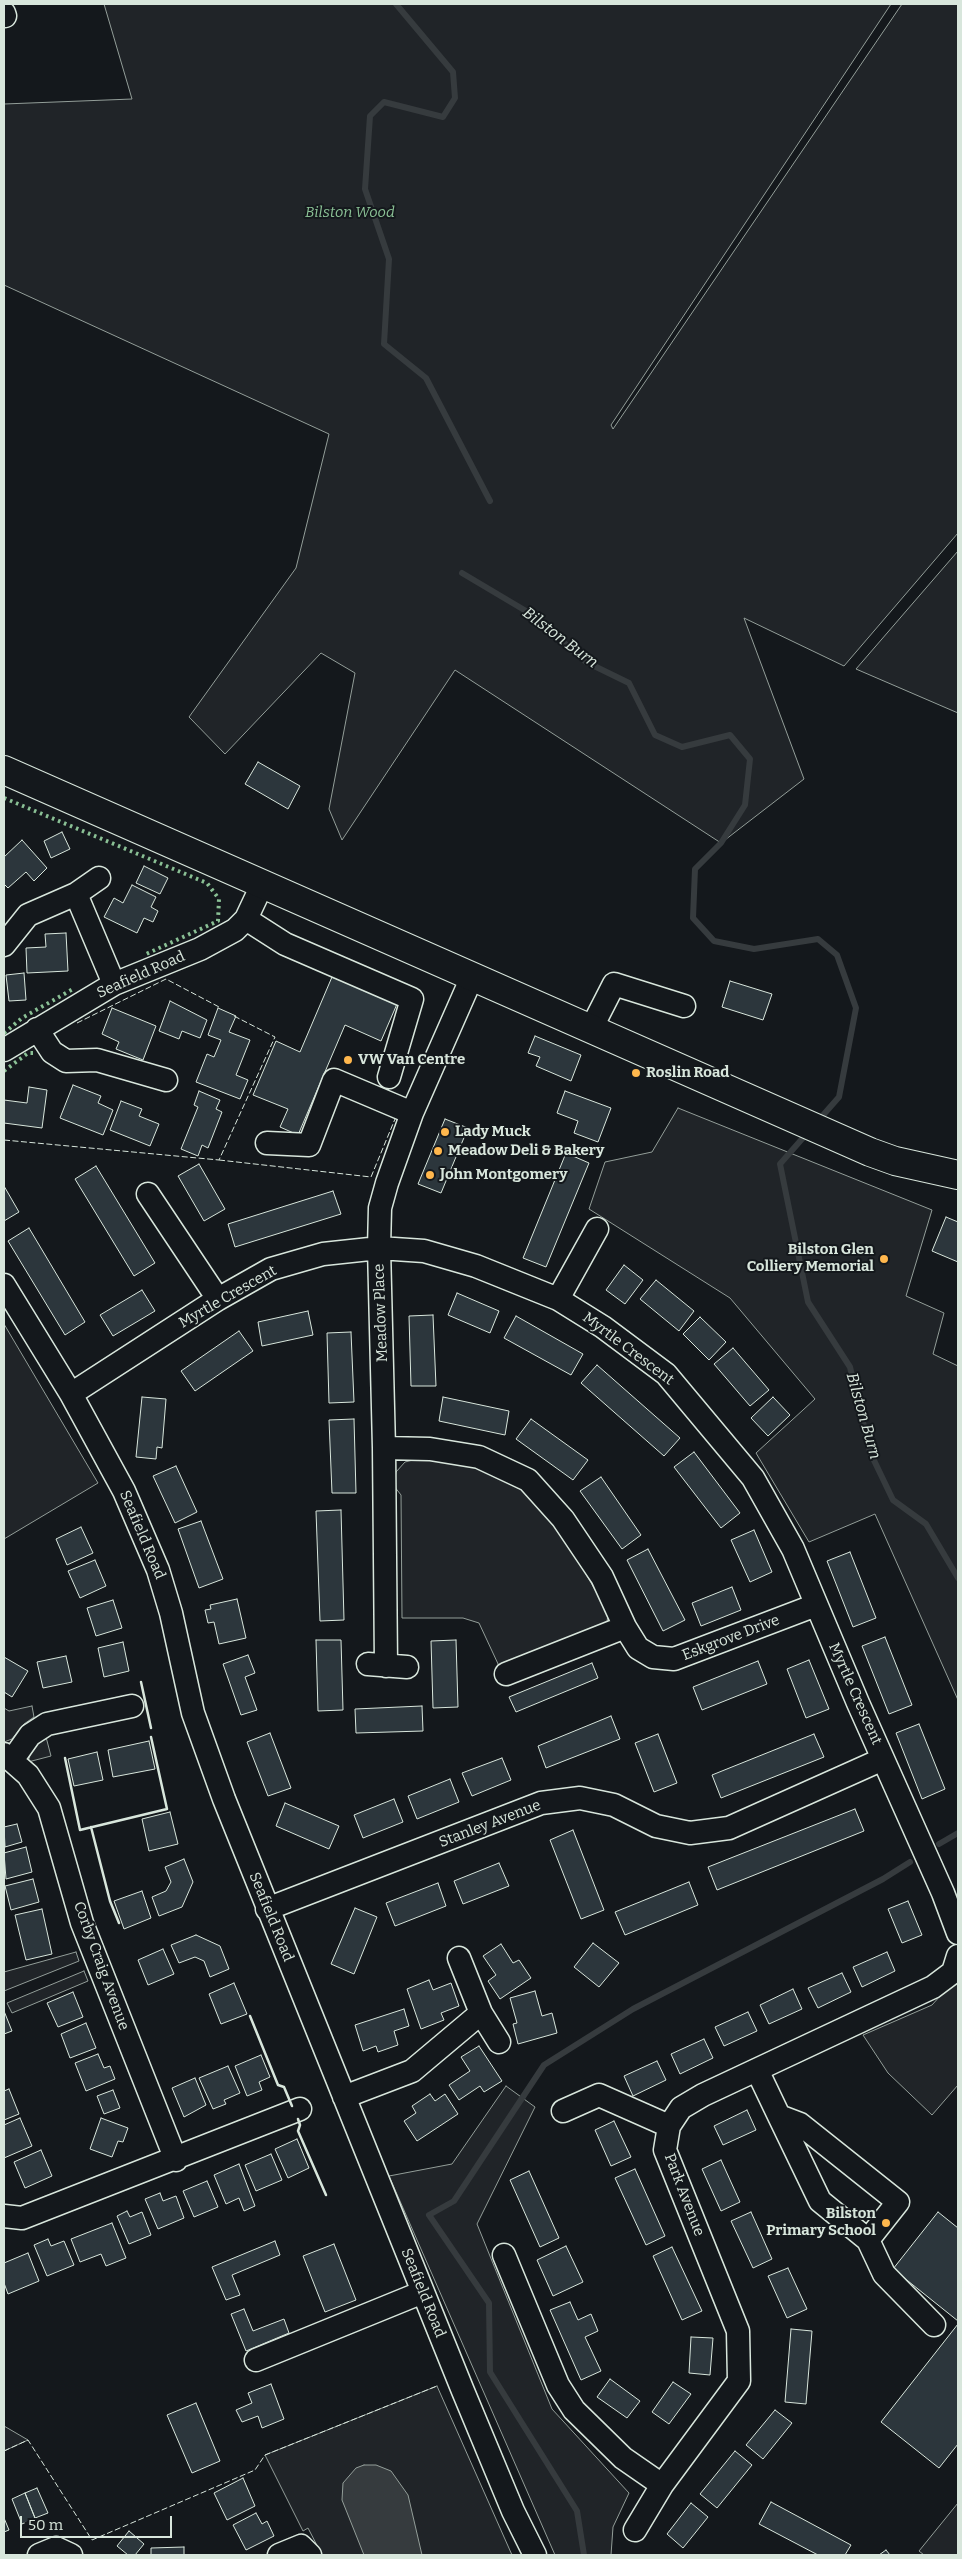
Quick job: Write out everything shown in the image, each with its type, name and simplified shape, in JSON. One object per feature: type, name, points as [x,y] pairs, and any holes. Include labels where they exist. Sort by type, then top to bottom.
[{"type":"main road","points":[[4,770],[472,978],[825,1132],[896,1161],[958,1175]]},
{"type":"main road","points":[[925,1167],[958,1157]]},
{"type":"street","points":[[4,944],[28,915],[76,894],[99,878]]},
{"type":"street","name":"Seafield Road","points":[[4,1050],[114,984],[200,949],[235,930],[246,919],[262,885]]},
{"type":"street","points":[[76,894],[114,984]]},
{"type":"street","points":[[246,919],[285,944],[412,999],[389,1077]]},
{"type":"street","name":"Meadow Place","points":[[387,1666],[379,1248],[380,1208],[386,1183],[412,1113],[472,978]]},
{"type":"street","points":[[591,1029],[614,984],[684,1006]]},
{"type":"street","points":[[37,1029],[52,1052],[66,1061],[97,1060],[166,1080]]},
{"type":"street","points":[[267,1143],[309,1145],[334,1080],[412,1113]]},
{"type":"street","points":[[148,1194],[218,1299]]},
{"type":"street","points":[[558,1299],[598,1229]]},
{"type":"street","name":"Myrtle Crescent","points":[[71,1394],[218,1299],[271,1269],[323,1254],[379,1248],[424,1251],[467,1264],[558,1299],[603,1327],[666,1374],[705,1418],[753,1478],[793,1549],[883,1759],[951,1890],[958,1933]]},
{"type":"street","name":"Seafield Road","points":[[4,1286],[71,1394],[124,1491],[158,1570],[172,1613],[193,1713],[224,1800],[513,2511],[535,2555]]},
{"type":"street","name":"Eskgrove Drive","points":[[384,1448],[430,1449],[479,1457],[528,1480],[563,1519],[596,1569],[638,1648],[653,1657],[674,1659],[816,1605]]},
{"type":"street","points":[[506,1674],[625,1626]]},
{"type":"street","points":[[8,1757],[30,1735],[47,1724],[132,1706]]},
{"type":"street","name":"Corby Craig Avenue","points":[[8,1757],[28,1775],[49,1808],[82,1923],[176,2160]]},
{"type":"street","name":"Stanley Avenue","points":[[267,1909],[541,1803],[580,1798],[614,1805],[656,1826],[690,1832],[729,1828],[883,1759]]},
{"type":"street","name":"Park Avenue","points":[[635,2530],[662,2485],[739,2381],[738,2331],[665,2150],[669,2126],[681,2108],[757,2070],[932,1988],[953,1972],[958,1956]]},
{"type":"street","points":[[459,1958],[481,2012],[500,2042]]},
{"type":"street","points":[[344,2097],[412,2071],[481,2012]]},
{"type":"street","points":[[757,2070],[820,2201],[868,2240],[884,2274],[934,2325]]},
{"type":"street","points":[[563,2111],[600,2095],[669,2126]]},
{"type":"street","points":[[4,2216],[22,2218],[176,2160],[300,2109]]},
{"type":"street","points":[[779,2116],[800,2124],[898,2202],[868,2240]]},
{"type":"street","points":[[504,2256],[558,2385],[574,2410],[623,2458],[662,2485]]},
{"type":"street","points":[[256,2360],[423,2292]]},
{"type":"street","points":[[279,2555],[302,2546],[310,2555]]},
{"type":"street","points":[[39,2555],[56,2548],[71,2555]]},
{"type":"green space","name":"Bilston Wood","points":[[104,4],[891,4],[611,425],[613,429],[902,4],[958,4],[958,533],[844,666],[744,618],[804,779],[721,843],[455,670],[342,840],[329,809],[355,673],[321,653],[225,754],[189,717],[296,568],[329,434],[4,285],[4,104],[132,99]]},
{"type":"green space","points":[[958,551],[958,713],[856,669]]},
{"type":"green space","points":[[678,1108],[932,1210],[906,1296],[944,1313],[933,1354],[958,1366],[958,1700],[875,1514],[809,1542],[756,1453],[815,1399],[730,1298],[589,1209],[605,1162],[652,1152]]},
{"type":"green space","points":[[4,1324],[98,1483],[4,1539]]},
{"type":"green space","points":[[425,1457],[474,1467],[520,1489],[558,1526],[608,1612],[607,1623],[499,1666],[479,1623],[463,1618],[402,1618],[401,1495],[394,1486],[396,1472],[405,1462]]},
{"type":"green space","points":[[32,1706],[34,1717],[24,1724],[12,1739],[4,1742],[4,1708],[9,1711]]},
{"type":"green space","points":[[46,1737],[51,1756],[28,1762],[33,1745]]},
{"type":"green space","points":[[76,1952],[79,1961],[4,1991],[4,1972]]},
{"type":"green space","points":[[84,1971],[88,1981],[12,2013],[7,2003]]},
{"type":"green space","points":[[958,1976],[958,2085],[932,2115],[888,2073],[863,2035],[932,2005]]},
{"type":"green space","points":[[506,2086],[535,2107],[477,2224],[552,2409],[629,2493],[613,2527],[611,2555],[555,2555],[389,2176],[452,2164]]},
{"type":"green space","points":[[437,2386],[512,2555],[322,2555],[308,2528],[303,2531],[265,2455]]},
{"type":"green space","points":[[4,2426],[28,2440],[4,2451]]},
{"type":"green space","points":[[958,2503],[958,2555],[924,2555],[919,2551]]},
{"type":"shaded area","points":[[364,2465],[376,2465],[391,2471],[408,2495],[422,2555],[364,2555],[342,2500],[343,2483],[356,2468]]},
{"type":"building","points":[[258,762],[300,786],[288,809],[245,784]]},
{"type":"building","points":[[62,832],[70,849],[51,858],[44,841]]},
{"type":"building","points":[[22,840],[47,868],[34,881],[26,872],[8,888],[4,884],[4,857]]},
{"type":"building","points":[[144,866],[168,878],[160,894],[136,883]]},
{"type":"building","points":[[132,885],[156,897],[151,907],[158,911],[153,922],[144,918],[137,933],[104,917],[114,898],[123,903]]},
{"type":"building","points":[[66,933],[68,971],[27,973],[26,948],[46,947],[45,934]]},
{"type":"building","points":[[24,973],[26,1000],[9,1001],[6,975]]},
{"type":"building","points":[[332,977],[397,1004],[381,1041],[345,1025],[298,1135],[280,1127],[288,1109],[253,1095],[276,1041],[300,1052]]},
{"type":"building","points":[[730,981],[772,994],[763,1020],[722,1007]]},
{"type":"building","points":[[170,1001],[207,1020],[200,1038],[182,1031],[179,1039],[159,1031]]},
{"type":"building","points":[[112,1008],[156,1026],[143,1060],[116,1049],[119,1042],[102,1034]]},
{"type":"building","points":[[218,1008],[236,1016],[229,1032],[250,1040],[236,1075],[248,1080],[240,1099],[196,1082],[207,1054],[214,1057],[221,1040],[208,1035]]},
{"type":"building","points":[[535,1036],[581,1055],[571,1081],[536,1066],[540,1057],[528,1053]]},
{"type":"building","points":[[73,1085],[101,1096],[98,1103],[113,1110],[103,1135],[60,1118]]},
{"type":"building","points":[[29,1087],[47,1090],[42,1128],[4,1123],[4,1100],[27,1103]]},
{"type":"building","points":[[199,1091],[220,1100],[216,1109],[222,1112],[208,1148],[202,1145],[198,1156],[181,1149],[198,1107],[194,1105]]},
{"type":"building","points":[[565,1091],[611,1108],[598,1142],[574,1133],[578,1121],[557,1113]]},
{"type":"building","points":[[121,1101],[142,1109],[139,1116],[159,1124],[150,1146],[110,1130]]},
{"type":"building","points":[[445,1119],[468,1128],[441,1193],[418,1184]]},
{"type":"building","points":[[566,1153],[589,1163],[546,1267],[523,1258]]},
{"type":"building","points":[[199,1164],[225,1209],[204,1221],[178,1176]]},
{"type":"building","points":[[96,1166],[155,1263],[134,1276],[75,1179]]},
{"type":"building","points":[[4,1186],[19,1212],[4,1221]]},
{"type":"building","points":[[333,1191],[341,1214],[235,1247],[228,1224]]},
{"type":"building","points":[[946,1217],[958,1222],[958,1262],[932,1251]]},
{"type":"building","points":[[29,1228],[85,1322],[65,1335],[8,1241]]},
{"type":"building","points":[[624,1265],[643,1280],[625,1304],[606,1290]]},
{"type":"building","points":[[656,1280],[694,1311],[679,1331],[640,1299]]},
{"type":"building","points":[[142,1290],[155,1311],[113,1336],[100,1315]]},
{"type":"building","points":[[457,1293],[499,1311],[490,1333],[448,1315]]},
{"type":"building","points":[[308,1311],[313,1335],[262,1346],[258,1322]]},
{"type":"building","points":[[433,1315],[436,1386],[411,1386],[409,1316]]},
{"type":"building","points":[[516,1316],[583,1354],[571,1375],[504,1338]]},
{"type":"building","points":[[700,1317],[726,1342],[709,1360],[683,1334]]},
{"type":"building","points":[[239,1331],[253,1351],[195,1391],[181,1371]]},
{"type":"building","points":[[351,1332],[354,1402],[329,1403],[327,1333]]},
{"type":"building","points":[[733,1348],[769,1390],[750,1406],[714,1364]]},
{"type":"building","points":[[597,1365],[680,1438],[664,1456],[581,1383]]},
{"type":"building","points":[[142,1397],[166,1399],[162,1448],[157,1447],[156,1459],[136,1457]]},
{"type":"building","points":[[443,1397],[509,1411],[505,1435],[439,1421]]},
{"type":"building","points":[[773,1397],[790,1415],[768,1436],[751,1418]]},
{"type":"building","points":[[354,1419],[356,1493],[332,1493],[329,1420]]},
{"type":"building","points":[[531,1419],[588,1460],[573,1480],[516,1439]]},
{"type":"building","points":[[694,1452],[740,1513],[721,1528],[674,1467]]},
{"type":"building","points":[[176,1466],[197,1512],[175,1523],[153,1476]]},
{"type":"building","points":[[601,1477],[641,1535],[622,1549],[580,1491]]},
{"type":"building","points":[[341,1510],[344,1620],[320,1621],[316,1511]]},
{"type":"building","points":[[201,1521],[223,1579],[199,1588],[178,1529]]},
{"type":"building","points":[[81,1527],[93,1553],[67,1565],[56,1539]]},
{"type":"building","points":[[754,1530],[772,1572],[750,1582],[731,1540]]},
{"type":"building","points":[[648,1549],[685,1620],[663,1631],[627,1560]]},
{"type":"building","points":[[850,1552],[876,1618],[853,1627],[827,1561]]},
{"type":"building","points":[[95,1560],[106,1586],[80,1598],[68,1571]]},
{"type":"building","points":[[732,1587],[741,1610],[701,1626],[692,1603]]},
{"type":"building","points":[[237,1599],[246,1638],[219,1644],[214,1622],[208,1623],[205,1610],[211,1609],[210,1605]]},
{"type":"building","points":[[113,1600],[122,1628],[96,1636],[87,1608]]},
{"type":"building","points":[[885,1637],[912,1705],[889,1714],[862,1646]]},
{"type":"building","points":[[316,1640],[341,1640],[343,1710],[318,1711]]},
{"type":"building","points":[[456,1640],[458,1707],[433,1708],[431,1641]]},
{"type":"building","points":[[123,1642],[129,1671],[104,1677],[98,1648]]},
{"type":"building","points":[[248,1655],[255,1673],[245,1677],[257,1710],[241,1715],[223,1664]]},
{"type":"building","points":[[66,1656],[72,1682],[43,1688],[37,1662]]},
{"type":"building","points":[[4,1657],[28,1671],[12,1697],[4,1692]]},
{"type":"building","points":[[809,1660],[829,1709],[806,1718],[787,1669]]},
{"type":"building","points":[[758,1661],[767,1684],[702,1710],[693,1687]]},
{"type":"building","points":[[592,1663],[598,1678],[516,1712],[509,1697]]},
{"type":"building","points":[[422,1706],[423,1731],[356,1733],[355,1709]]},
{"type":"building","points":[[611,1716],[620,1739],[546,1768],[538,1746]]},
{"type":"building","points":[[919,1724],[945,1789],[922,1799],[896,1733]]},
{"type":"building","points":[[270,1733],[291,1788],[268,1796],[247,1742]]},
{"type":"building","points":[[658,1734],[677,1783],[654,1792],[635,1743]]},
{"type":"building","points":[[814,1734],[824,1757],[721,1798],[712,1775]]},
{"type":"building","points":[[149,1741],[155,1769],[113,1777],[108,1750]]},
{"type":"building","points":[[97,1752],[103,1780],[74,1786],[68,1759]]},
{"type":"building","points":[[502,1758],[511,1780],[472,1796],[462,1773]]},
{"type":"building","points":[[450,1779],[459,1802],[417,1819],[408,1796]]},
{"type":"building","points":[[394,1799],[403,1822],[363,1838],[354,1815]]},
{"type":"building","points":[[285,1803],[339,1826],[329,1849],[276,1826]]},
{"type":"building","points":[[855,1809],[864,1831],[717,1890],[708,1867]]},
{"type":"building","points":[[170,1812],[178,1844],[149,1851],[142,1819]]},
{"type":"building","points":[[17,1824],[22,1842],[5,1847],[4,1827]]},
{"type":"building","points":[[573,1830],[604,1910],[581,1919],[550,1840]]},
{"type":"building","points":[[26,1847],[32,1872],[6,1879],[4,1853]]},
{"type":"building","points":[[184,1859],[193,1882],[182,1907],[159,1916],[152,1897],[166,1891],[171,1882],[165,1867]]},
{"type":"building","points":[[499,1863],[509,1886],[463,1904],[454,1881]]},
{"type":"building","points":[[33,1879],[39,1902],[11,1910],[5,1886]]},
{"type":"building","points":[[689,1882],[698,1905],[625,1935],[615,1912]]},
{"type":"building","points":[[438,1883],[446,1906],[395,1926],[386,1903]]},
{"type":"building","points":[[142,1891],[151,1918],[124,1929],[114,1901]]},
{"type":"building","points":[[908,1901],[922,1935],[902,1943],[888,1909]]},
{"type":"building","points":[[355,1908],[377,1917],[354,1974],[331,1964]]},
{"type":"building","points":[[42,1909],[52,1954],[26,1960],[15,1915]]},
{"type":"building","points":[[196,1935],[220,1946],[229,1969],[210,1977],[204,1961],[195,1957],[179,1963],[171,1945]]},
{"type":"building","points":[[593,1943],[619,1963],[599,1987],[574,1967]]},
{"type":"building","points":[[501,1944],[513,1963],[519,1960],[531,1978],[500,1999],[488,1981],[496,1975],[483,1956]]},
{"type":"building","points":[[163,1949],[174,1974],[148,1985],[138,1960]]},
{"type":"building","points":[[887,1952],[895,1971],[862,1987],[853,1967]]},
{"type":"building","points":[[842,1973],[851,1992],[818,2008],[808,1988]]},
{"type":"building","points":[[429,1980],[433,1990],[451,1983],[459,2006],[441,2013],[444,2020],[421,2029],[407,1989]]},
{"type":"building","points":[[234,1983],[247,2014],[221,2024],[209,1994]]},
{"type":"building","points":[[793,1989],[802,2009],[769,2024],[760,2005]]},
{"type":"building","points":[[535,1991],[542,2016],[552,2013],[557,2033],[518,2044],[513,2024],[517,2023],[510,1998]]},
{"type":"building","points":[[73,1992],[83,2017],[58,2027],[47,2003]]},
{"type":"building","points":[[404,2009],[409,2026],[394,2031],[398,2045],[378,2052],[376,2046],[363,2051],[355,2025]]},
{"type":"building","points":[[4,2011],[12,2031],[4,2034]]},
{"type":"building","points":[[748,2012],[757,2031],[724,2046],[715,2027]]},
{"type":"building","points":[[86,2023],[96,2048],[70,2058],[61,2034]]},
{"type":"building","points":[[704,2039],[713,2058],[680,2074],[671,2054]]},
{"type":"building","points":[[479,2046],[502,2081],[484,2092],[480,2086],[459,2100],[449,2085],[470,2071],[461,2057]]},
{"type":"building","points":[[98,2054],[104,2068],[110,2066],[115,2079],[86,2091],[75,2063]]},
{"type":"building","points":[[261,2055],[270,2077],[259,2082],[262,2090],[247,2096],[235,2066]]},
{"type":"building","points":[[657,2061],[666,2080],[633,2096],[624,2076]]},
{"type":"building","points":[[228,2066],[240,2093],[224,2100],[226,2104],[213,2109],[199,2078]]},
{"type":"building","points":[[195,2078],[206,2105],[184,2117],[172,2088]]},
{"type":"building","points":[[9,2089],[19,2114],[4,2120],[4,2091]]},
{"type":"building","points":[[113,2090],[120,2108],[104,2114],[97,2096]]},
{"type":"building","points":[[430,2094],[435,2101],[445,2094],[458,2114],[417,2141],[404,2121],[416,2113],[412,2106]]},
{"type":"building","points":[[747,2110],[756,2130],[723,2145],[714,2126]]},
{"type":"building","points":[[20,2118],[32,2146],[4,2158],[4,2125]]},
{"type":"building","points":[[101,2118],[128,2128],[123,2142],[118,2141],[112,2157],[90,2149]]},
{"type":"building","points":[[614,2121],[631,2157],[611,2166],[595,2130]]},
{"type":"building","points":[[297,2139],[309,2168],[288,2178],[275,2149]]},
{"type":"building","points":[[41,2150],[52,2176],[25,2188],[14,2162]]},
{"type":"building","points":[[271,2154],[282,2180],[256,2191],[245,2165]]},
{"type":"building","points":[[721,2160],[740,2202],[721,2211],[702,2169]]},
{"type":"building","points":[[239,2164],[255,2206],[244,2211],[239,2198],[226,2204],[214,2175]]},
{"type":"building","points":[[635,2169],[665,2236],[646,2245],[615,2178]]},
{"type":"building","points":[[529,2171],[559,2238],[540,2247],[510,2180]]},
{"type":"building","points":[[207,2181],[218,2207],[194,2217],[183,2191]]},
{"type":"building","points":[[160,2193],[163,2201],[176,2196],[184,2218],[158,2229],[145,2199]]},
{"type":"building","points":[[127,2211],[130,2217],[142,2212],[151,2235],[129,2244],[117,2216]]},
{"type":"building","points":[[751,2212],[772,2259],[753,2268],[731,2221]]},
{"type":"building","points":[[938,2212],[958,2228],[958,2321],[893,2269]]},
{"type":"building","points":[[112,2223],[126,2258],[106,2266],[101,2254],[80,2262],[71,2239]]},
{"type":"building","points":[[48,2239],[51,2246],[64,2241],[74,2265],[47,2276],[34,2245]]},
{"type":"building","points":[[275,2241],[280,2255],[232,2275],[240,2295],[226,2300],[212,2267]]},
{"type":"building","points":[[334,2244],[356,2300],[325,2312],[303,2256]]},
{"type":"building","points":[[566,2246],[583,2282],[553,2296],[537,2260]]},
{"type":"building","points":[[672,2247],[702,2311],[682,2320],[653,2256]]},
{"type":"building","points":[[28,2253],[39,2281],[8,2294],[4,2283],[4,2263]]},
{"type":"building","points":[[788,2268],[807,2309],[787,2318],[768,2276]]},
{"type":"building","points":[[570,2302],[578,2320],[591,2314],[598,2331],[585,2337],[601,2371],[581,2380],[550,2310]]},
{"type":"building","points":[[244,2309],[253,2331],[284,2319],[289,2333],[246,2351],[231,2314]]},
{"type":"building","points":[[958,2324],[958,2444],[939,2468],[881,2422]]},
{"type":"building","points":[[791,2329],[812,2331],[806,2404],[785,2402]]},
{"type":"building","points":[[691,2337],[713,2338],[710,2375],[689,2373]]},
{"type":"building","points":[[610,2379],[640,2401],[627,2418],[597,2397]]},
{"type":"building","points":[[673,2382],[691,2394],[669,2424],[652,2412]]},
{"type":"building","points":[[271,2384],[284,2419],[262,2428],[258,2416],[242,2422],[236,2410],[252,2403],[248,2393]]},
{"type":"building","points":[[196,2403],[220,2461],[192,2473],[167,2415]]},
{"type":"building","points":[[775,2410],[792,2423],[763,2459],[746,2445]]},
{"type":"building","points":[[735,2451],[752,2465],[717,2508],[700,2494]]},
{"type":"building","points":[[243,2478],[255,2506],[227,2520],[214,2493]]},
{"type":"building","points":[[37,2488],[48,2513],[35,2518],[25,2493]]},
{"type":"building","points":[[25,2493],[35,2518],[22,2524],[12,2499]]},
{"type":"building","points":[[771,2502],[851,2545],[845,2555],[818,2555],[759,2524]]},
{"type":"building","points":[[691,2503],[708,2517],[683,2548],[667,2534]]},
{"type":"building","points":[[256,2513],[262,2524],[267,2521],[274,2536],[246,2550],[233,2525]]},
{"type":"building","points":[[4,2518],[9,2530],[4,2532]]},
{"type":"building","points":[[129,2531],[144,2544],[135,2555],[128,2555],[117,2546]]},
{"type":"building","points":[[184,2547],[184,2555],[151,2555],[151,2548]]},
{"type":"building","points":[[886,2550],[890,2555],[879,2555]]},
{"type":"waterway","name":"Bilston Burn","points":[[396,4],[453,72],[455,98],[443,117],[384,102],[370,116],[365,189],[389,259],[384,344],[426,378],[490,501]]},
{"type":"waterway","name":"Bilston Burn","points":[[462,573],[531,614],[586,662],[629,683],[655,735],[682,747],[730,735],[750,759],[745,805],[721,843],[695,869],[693,918],[714,941],[754,949],[818,939],[837,955],[856,1008],[839,1097],[817,1122]]},
{"type":"waterway","name":"Bilston Burn","points":[[809,1131],[780,1164],[808,1302],[850,1367],[870,1452],[893,1500],[926,1524],[958,1578]]},
{"type":"waterway","points":[[939,1844],[958,1833]]},
{"type":"waterway","points":[[584,2555],[577,2511],[490,2372],[489,2303],[429,2215],[454,2201],[544,2065],[633,2009],[883,1879],[910,1862]]},
{"type":"hedge","points":[[4,798],[207,883],[219,899],[218,921],[144,955]]},
{"type":"hedge","points":[[4,1033],[22,1018],[73,989]]},
{"type":"hedge","points":[[4,1071],[28,1053],[37,1053]]},
{"type":"fence","points":[[77,1023],[166,979],[221,1008]]},
{"type":"fence","points":[[4,1140],[219,1160],[275,1037],[234,1016]]},
{"type":"fence","points":[[219,1160],[371,1177],[395,1119]]},
{"type":"fence","points":[[4,2451],[28,2440],[92,2540],[255,2470],[265,2455],[437,2386]]},
{"type":"wall","points":[[141,1682],[151,1728]]},
{"type":"wall","points":[[65,1758],[80,1830],[167,1809],[151,1737]]},
{"type":"wall","points":[[91,1827],[110,1901],[119,1923]]},
{"type":"wall","points":[[250,2016],[278,2085],[284,2087],[292,2106]]},
{"type":"wall","points":[[298,2119],[300,2125],[298,2131],[326,2195]]},
{"type":"place","name":"VW Van Centre","points":[[348,1060]]},
{"type":"place","name":"Roslin Road","points":[[636,1073]]},
{"type":"place","name":"Lady Muck","points":[[445,1132]]},
{"type":"place","name":"Meadow Deli & Bakery","points":[[438,1151]]},
{"type":"place","name":"John Montgomery","points":[[430,1175]]},
{"type":"place","name":"Bilston Glen Colliery Memorial","points":[[884,1259]]},
{"type":"place","name":"Bilston Primary School","points":[[886,2223]]}]
